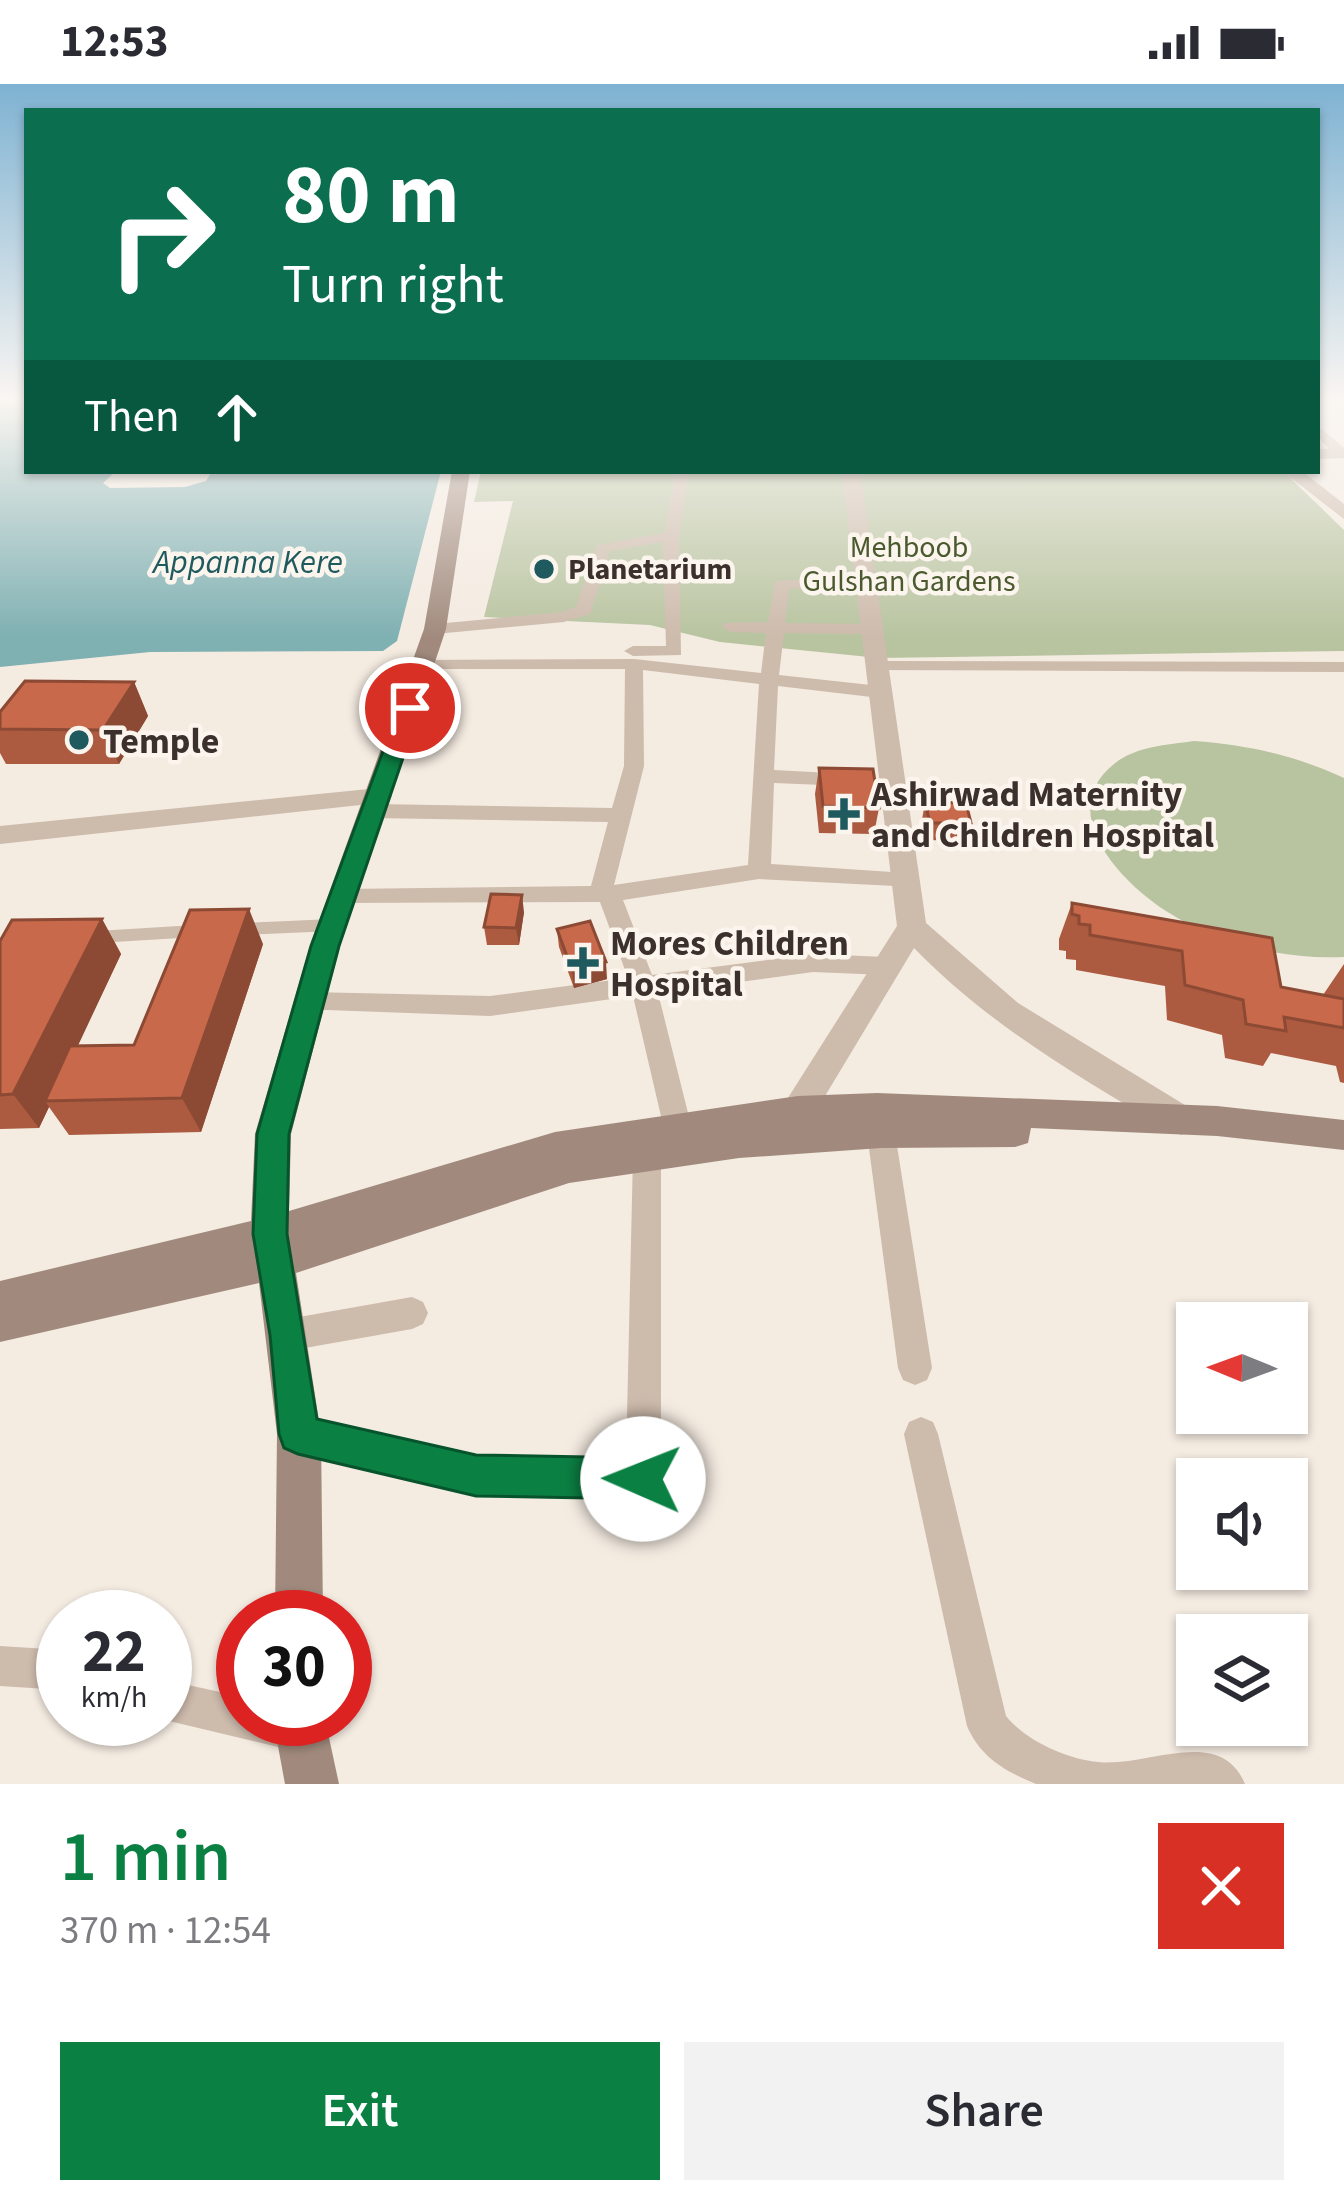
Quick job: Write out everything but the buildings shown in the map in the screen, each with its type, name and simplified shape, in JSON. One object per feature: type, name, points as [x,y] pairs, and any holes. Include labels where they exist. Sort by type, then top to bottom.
[{"type":"main road","points":[[299,1590],[298,1434],[288,1335],[272,1248],[273,1134],[333,925],[435,629],[459,479]]},
{"type":"main road","points":[[0,1300],[272,1248],[555,1147],[798,1111],[877,1107],[1181,1120],[1344,1135]]},
{"type":"main road","points":[[0,1322],[517,1181],[647,1155],[881,1133],[1115,1132],[1344,1148]]},
{"type":"main road","points":[[304,1746],[312,1784]]},
{"type":"street","points":[[477,665],[521,652],[675,651],[671,536],[681,479]]},
{"type":"street","points":[[852,479],[912,927],[961,979],[1017,1024],[1181,1120]]},
{"type":"street","points":[[1302,479],[1344,513]]},
{"type":"street","points":[[435,629],[564,617],[582,611],[603,548],[671,536]]},
{"type":"street","points":[[760,871],[770,679],[782,583],[865,581]]},
{"type":"street","points":[[731,627],[871,629]]},
{"type":"street","points":[[424,664],[634,664],[880,692]]},
{"type":"street","points":[[634,664],[634,766],[604,894],[643,984],[678,1129]]},
{"type":"street","points":[[876,665],[1344,667]]},
{"type":"street","points":[[764,776],[893,782]]},
{"type":"street","points":[[0,835],[377,804],[621,815]]},
{"type":"street","points":[[343,897],[604,894],[760,871],[907,881]]},
{"type":"street","points":[[798,1111],[912,927]]},
{"type":"street","points":[[309,1002],[490,1006],[813,963],[886,966]]},
{"type":"street","points":[[881,1133],[915,1368]]},
{"type":"street","points":[[298,1434],[476,1476],[643,1479],[647,1155]]},
{"type":"street","points":[[288,1335],[412,1312]]},
{"type":"street","points":[[921,1434],[988,1726],[999,1745],[1096,1783],[1208,1772],[1224,1784]]},
{"type":"street","points":[[0,1666],[36,1668]]},
{"type":"lane","points":[[229,929],[333,925]]},
{"type":"lane","points":[[82,939],[209,930]]},
{"type":"green space","name":"Mehboob Gulshan Gardens","points":[[479,479],[1292,479],[1344,530],[1344,651],[879,658],[720,642],[650,625],[484,617],[513,501],[474,502]]},
{"type":"green space","points":[[1194,741],[1270,752],[1344,778],[1344,957],[1275,952],[1207,933],[1148,898],[1114,864],[1092,824],[1090,803],[1097,783],[1132,753]]},
{"type":"water","name":"Appanna Kere","points":[[0,479],[107,479],[103,483],[110,488],[185,487],[207,479],[439,479],[397,641],[383,651],[150,652],[0,667]]},
{"type":"place","name":"Planetarium","points":[[544,569]]},
{"type":"place","name":"Temple","points":[[79,740]]},
{"type":"place","name":"Ashirwad Maternity and Children Hospital","points":[[844,814]]},
{"type":"place","name":"Mores Children Hospital","points":[[583,963]]},
{"type":"route","points":[[410,708],[325,946],[273,1134],[270,1234],[288,1335],[298,1434],[476,1476],[643,1479]]}]
